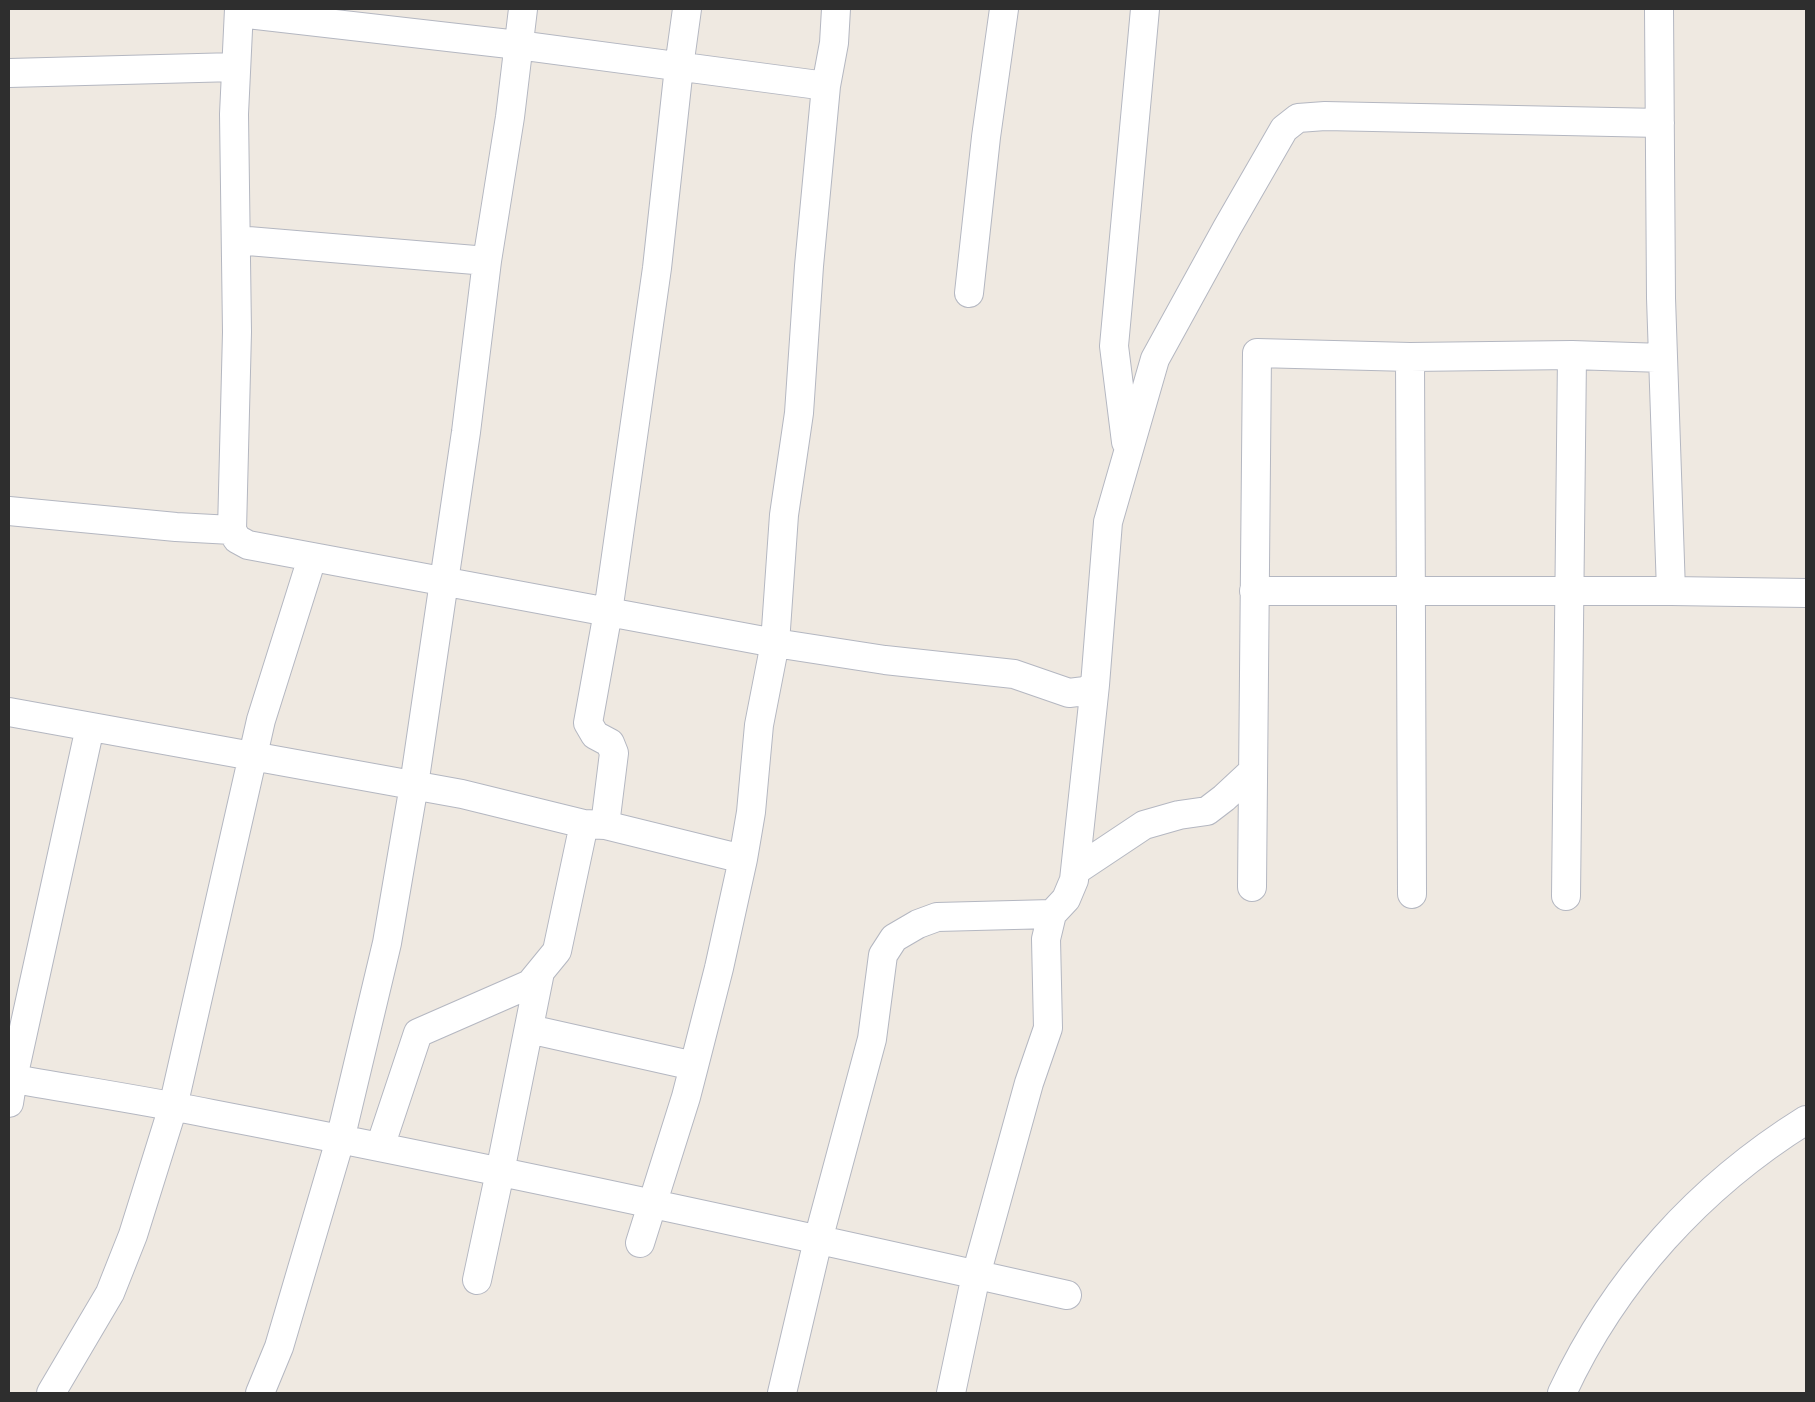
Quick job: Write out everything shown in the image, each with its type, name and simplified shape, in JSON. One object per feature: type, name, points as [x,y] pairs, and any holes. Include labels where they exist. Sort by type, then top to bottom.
[{"type":"street","points":[[260,1393],[279,1347],[340,1140],[387,943],[414,785],[466,432],[487,261],[510,117],[523,9]]},
{"type":"street","points":[[380,1147],[418,1034],[530,984],[557,951],[614,753],[610,743],[595,735],[588,723],[608,612],[657,268],[679,66],[688,9]]},
{"type":"street","points":[[640,1244],[694,1066],[719,968],[743,859],[751,812],[759,725],[775,642],[784,515],[799,413],[809,266],[826,86],[834,43],[836,9]]},
{"type":"street","points":[[969,293],[986,136],[1004,9]]},
{"type":"street","points":[[1128,455],[1114,346],[1145,9]]},
{"type":"street","points":[[1659,9],[1663,358],[1671,591]]},
{"type":"street","points":[[826,86],[518,45],[239,11],[234,114],[237,332],[232,530],[237,539],[248,545],[775,642],[884,660],[1014,674],[1069,693],[1085,691],[1095,685]]},
{"type":"street","points":[[9,73],[236,67]]},
{"type":"street","points":[[951,1393],[976,1275],[1029,1083],[1048,1028],[1046,939],[1052,914],[1066,899],[1074,880],[1095,685],[1108,522],[1155,359],[1227,228],[1284,129],[1298,118],[1325,116],[1660,123]]},
{"type":"street","points":[[236,240],[487,261]]},
{"type":"street","points":[[1252,887],[1257,353],[1410,357],[1572,355],[1663,358]]},
{"type":"street","points":[[1566,896],[1572,355]]},
{"type":"street","points":[[1410,357],[1412,894]]},
{"type":"street","points":[[9,511],[232,530]]},
{"type":"street","points":[[50,1393],[110,1293],[132,1235],[173,1107],[262,720],[312,558]]},
{"type":"street","points":[[1254,591],[1671,591],[1806,593]]},
{"type":"street","points":[[9,712],[462,794],[743,859]]},
{"type":"street","points":[[90,727],[10,1087],[173,1107],[380,1147],[652,1204],[1067,1295]]},
{"type":"street","points":[[1075,871],[1144,825],[1207,811],[1253,771]]},
{"type":"street","points":[[782,1393],[818,1240],[872,1039],[883,955],[894,938],[918,924],[937,917],[1052,914]]},
{"type":"street","points":[[477,1280],[540,972]]},
{"type":"street","points":[[528,1029],[694,1066]]},
{"type":"street","points":[[1562,1393],[1586,1345],[1611,1305],[1663,1238],[1696,1204],[1731,1173],[1806,1120]]}]
